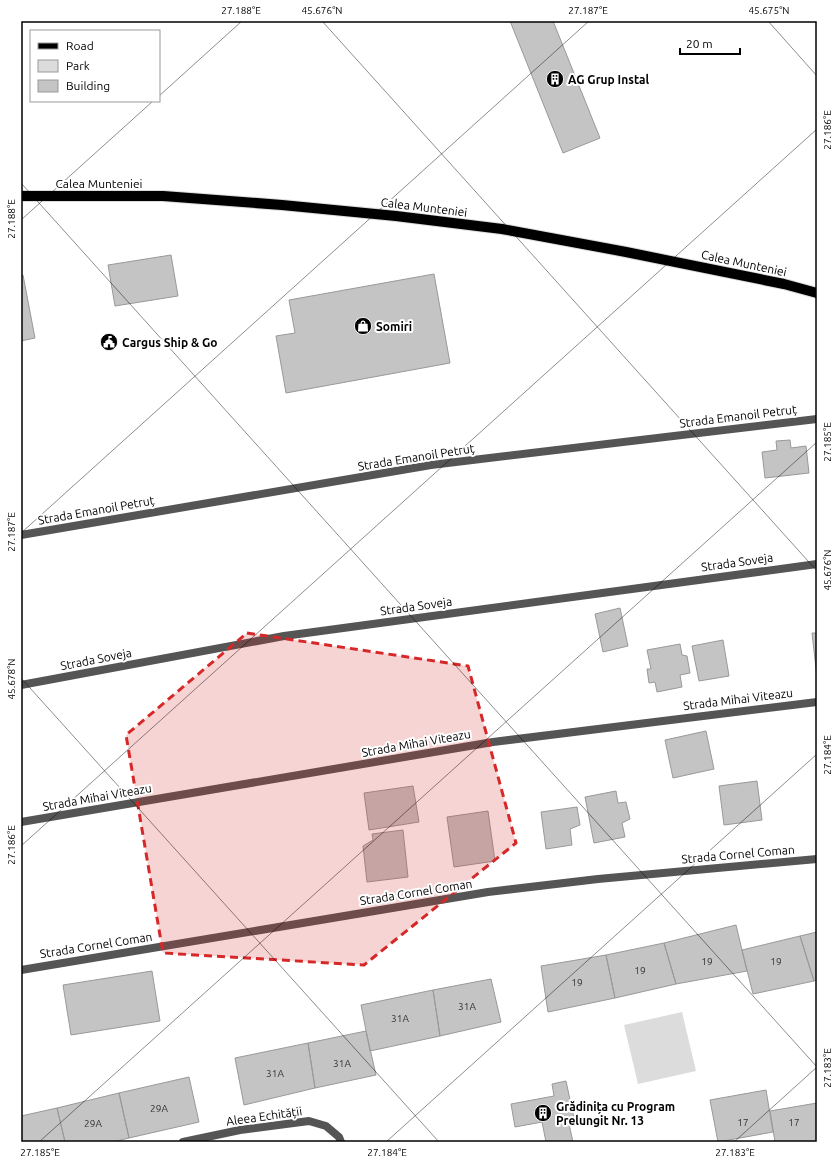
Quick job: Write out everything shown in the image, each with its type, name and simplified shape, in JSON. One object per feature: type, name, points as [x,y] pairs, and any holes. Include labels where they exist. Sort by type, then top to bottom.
[{"type":"main road","name":"Calea Munteniei","points":[[21,196],[163,196],[282,205],[404,217],[509,231],[626,252],[784,284],[817,293]]},
{"type":"street","name":"Strada Emanoil Petruț","points":[[21,535],[431,465],[817,419]]},
{"type":"street","name":"Strada Soveja","points":[[21,685],[284,636],[817,564]]},
{"type":"street","name":"Strada Mihai Viteazu","points":[[21,822],[493,742],[817,702]]},
{"type":"street","name":"Strada Cornel Coman","points":[[21,970],[488,892],[598,879],[817,859]]},
{"type":"street","name":"Aleea Echității","points":[[183,1142],[240,1130],[309,1121],[326,1126],[340,1137],[341,1142]]},
{"type":"highlighted area","points":[[247,633],[468,666],[516,843],[364,965],[163,953],[126,735]]},
{"type":"green space","points":[[682,1012],[696,1071],[638,1084],[624,1025]]},
{"type":"building","name":"AG Grup Instal","points":[[510,21],[553,21],[600,138],[563,153]]},
{"type":"building","points":[[171,255],[178,296],[115,306],[108,265]]},
{"type":"building","points":[[434,274],[450,363],[286,393],[276,336],[295,333],[289,300]]},
{"type":"building","points":[[21,275],[23,275],[35,338],[21,341]]},
{"type":"building","points":[[790,440],[791,448],[806,446],[809,473],[765,478],[762,452],[777,450],[776,441]]},
{"type":"building","points":[[620,608],[628,646],[603,652],[595,614]]},
{"type":"building","points":[[812,633],[817,633],[817,677]]},
{"type":"building","points":[[723,640],[729,676],[699,681],[692,646]]},
{"type":"building","points":[[680,644],[682,655],[687,656],[690,673],[680,675],[682,687],[657,692],[655,682],[649,683],[647,669],[651,669],[647,650]]},
{"type":"building","points":[[706,731],[714,769],[673,778],[665,740]]},
{"type":"building","points":[[757,781],[762,820],[724,825],[719,786]]},
{"type":"building","points":[[413,786],[419,822],[369,830],[364,793]]},
{"type":"building","points":[[616,791],[618,803],[626,802],[630,819],[622,823],[625,837],[594,843],[585,797]]},
{"type":"building","points":[[577,807],[580,825],[570,829],[572,845],[546,849],[541,812]]},
{"type":"building","points":[[488,811],[495,861],[454,867],[447,817]]},
{"type":"building","points":[[403,830],[408,877],[367,882],[363,846],[373,840],[372,834]]},
{"type":"building","points":[[736,925],[747,971],[676,984],[664,943]]},
{"type":"building","points":[[817,932],[817,980],[814,981],[800,936]]},
{"type":"building","points":[[800,936],[814,981],[753,994],[742,950]]},
{"type":"building","points":[[664,943],[676,984],[615,998],[606,955]]},
{"type":"building","points":[[606,955],[615,998],[548,1012],[541,966]]},
{"type":"building","points":[[152,971],[160,1021],[71,1035],[63,985]]},
{"type":"building","points":[[491,979],[501,1022],[440,1036],[433,990]]},
{"type":"building","points":[[433,990],[440,1036],[370,1051],[361,1005]]},
{"type":"building","points":[[366,1031],[376,1075],[315,1088],[308,1043]]},
{"type":"building","points":[[308,1043],[315,1088],[244,1105],[235,1058]]},
{"type":"building","points":[[189,1077],[199,1122],[129,1138],[119,1093]]},
{"type":"building","name":"Grădinița cu Program Prelungit Nr. 13","points":[[566,1081],[575,1123],[569,1124],[573,1142],[546,1142],[542,1122],[515,1127],[511,1104],[554,1096],[552,1084]]},
{"type":"building","points":[[766,1090],[773,1132],[718,1142],[710,1100]]},
{"type":"building","points":[[119,1093],[129,1138],[113,1142],[65,1142],[57,1108]]},
{"type":"building","points":[[817,1103],[817,1142],[775,1142],[770,1111]]},
{"type":"building","points":[[57,1108],[65,1142],[21,1142],[21,1116]]},
{"type":"place","name":"AG Grup Instal","points":[[555,79]]},
{"type":"place","name":"Somiri","points":[[363,326]]},
{"type":"place","name":"Cargus Ship & Go","points":[[109,342]]},
{"type":"place","name":"Grădinița cu Program Prelungit Nr. 13","points":[[543,1113]]}]
